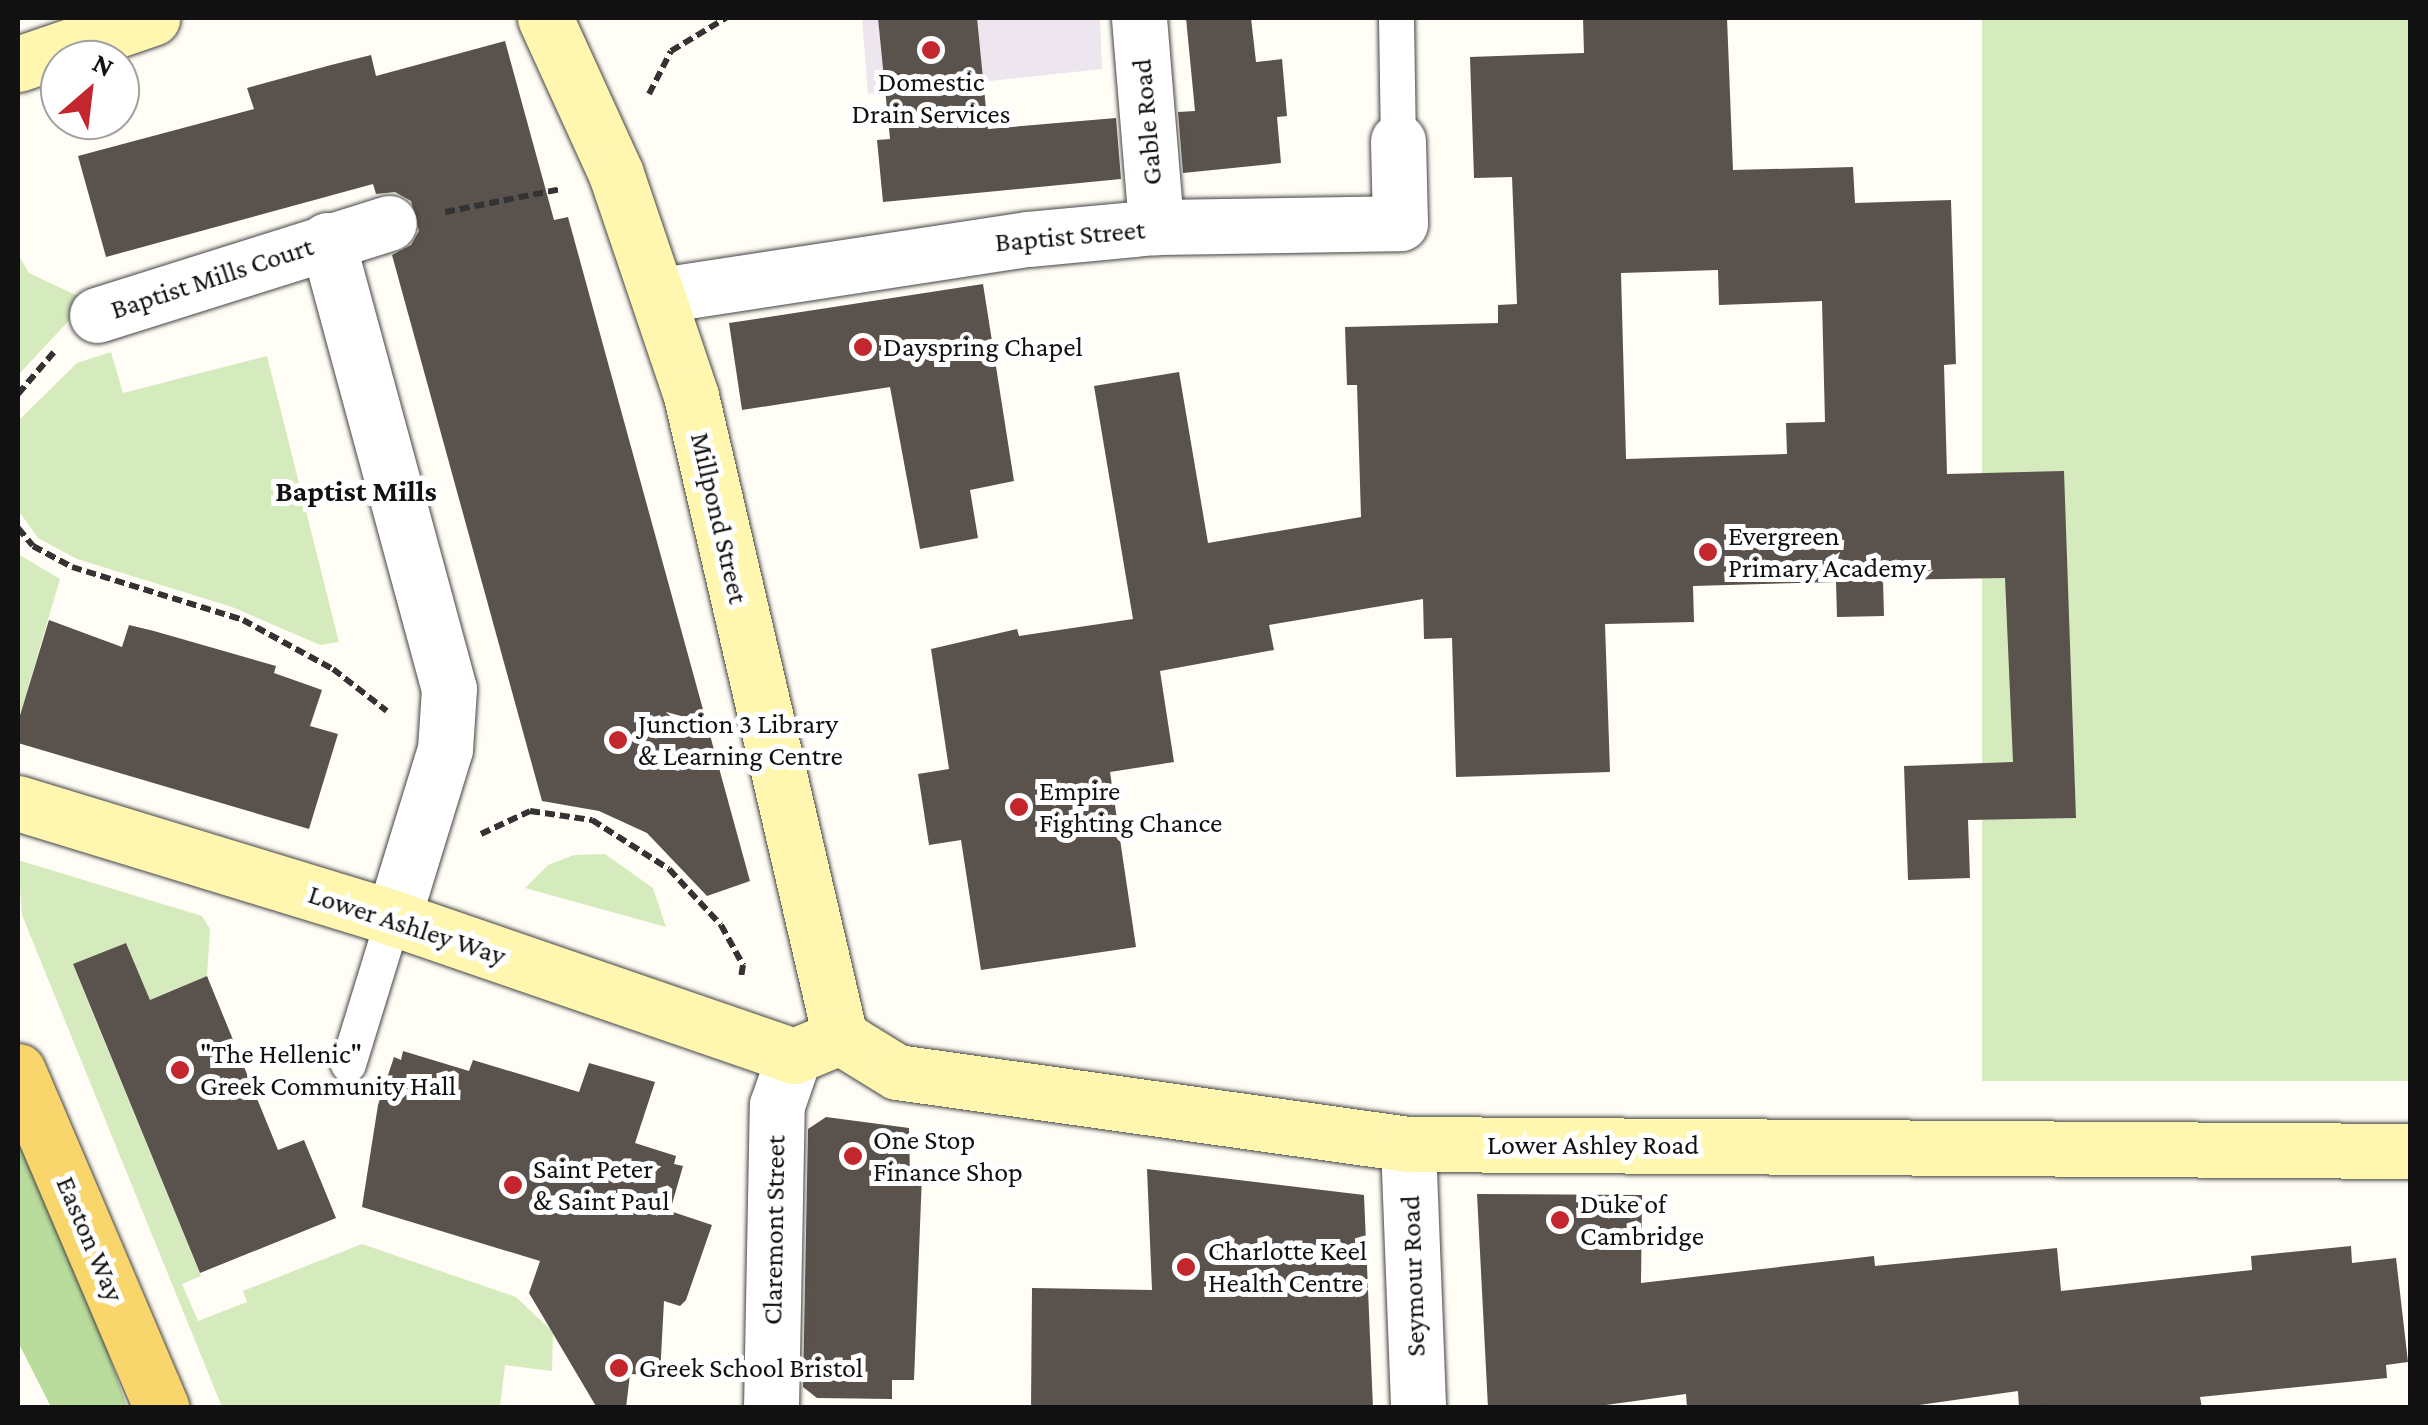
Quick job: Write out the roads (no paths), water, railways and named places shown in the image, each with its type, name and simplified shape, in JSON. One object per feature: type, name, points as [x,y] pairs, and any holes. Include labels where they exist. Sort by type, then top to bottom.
[{"type":"main road","points":[[18,64],[152,18]]},
{"type":"main road","name":"Millpond Street","points":[[545,18],[583,89],[661,295],[817,1046]]},
{"type":"main road","name":"Lower Ashley Way","points":[[18,804],[393,918],[728,1034],[817,1046]]},
{"type":"main road","name":"Lower Ashley Road","points":[[817,1046],[897,1072],[1408,1144],[2410,1151]]},
{"type":"main road","name":"Easton Way","points":[[18,1071],[162,1408]]},
{"type":"street","name":"Gable Road","points":[[1139,18],[1156,228]]},
{"type":"street","name":"Baptist Street","points":[[661,295],[924,251],[1156,228],[1400,222],[1398,141]]},
{"type":"street","name":"Baptist Mills Court","points":[[97,315],[389,222]]},
{"type":"street","name":"Baptist Mills Court","points":[[327,240],[448,689],[449,730],[393,918]]},
{"type":"street","name":"Claremont Street","points":[[771,1408],[776,1105],[817,1046]]},
{"type":"street","name":"Seymour Road","points":[[1408,1144],[1418,1408]]},
{"type":"lane","points":[[1396,18],[1398,141]]},
{"type":"lane","points":[[348,1064],[393,918]]},
{"type":"place","name":"Domestic Drain Services","points":[[931,50]]},
{"type":"place","name":"Dayspring Chapel","points":[[863,347]]},
{"type":"place","name":"Evergreen Primary Academy","points":[[1708,552]]},
{"type":"place","name":"Junction 3 Library & Learning Centre","points":[[618,740]]},
{"type":"place","name":"Empire Fighting Chance","points":[[1019,807]]},
{"type":"place","name":"\"The Hellenic\" Greek Community Hall","points":[[180,1070]]},
{"type":"place","name":"One Stop Finance Shop","points":[[853,1156]]},
{"type":"place","name":"Saint Peter & Saint Paul","points":[[513,1185]]},
{"type":"place","name":"Duke of Cambridge","points":[[1560,1220]]},
{"type":"place","name":"Charlotte Keel Health Centre","points":[[1186,1267]]},
{"type":"place","name":"Greek School Bristol","points":[[619,1368]]},
{"type":"district","name":"Baptist Mills","points":[[356,491]]}]
